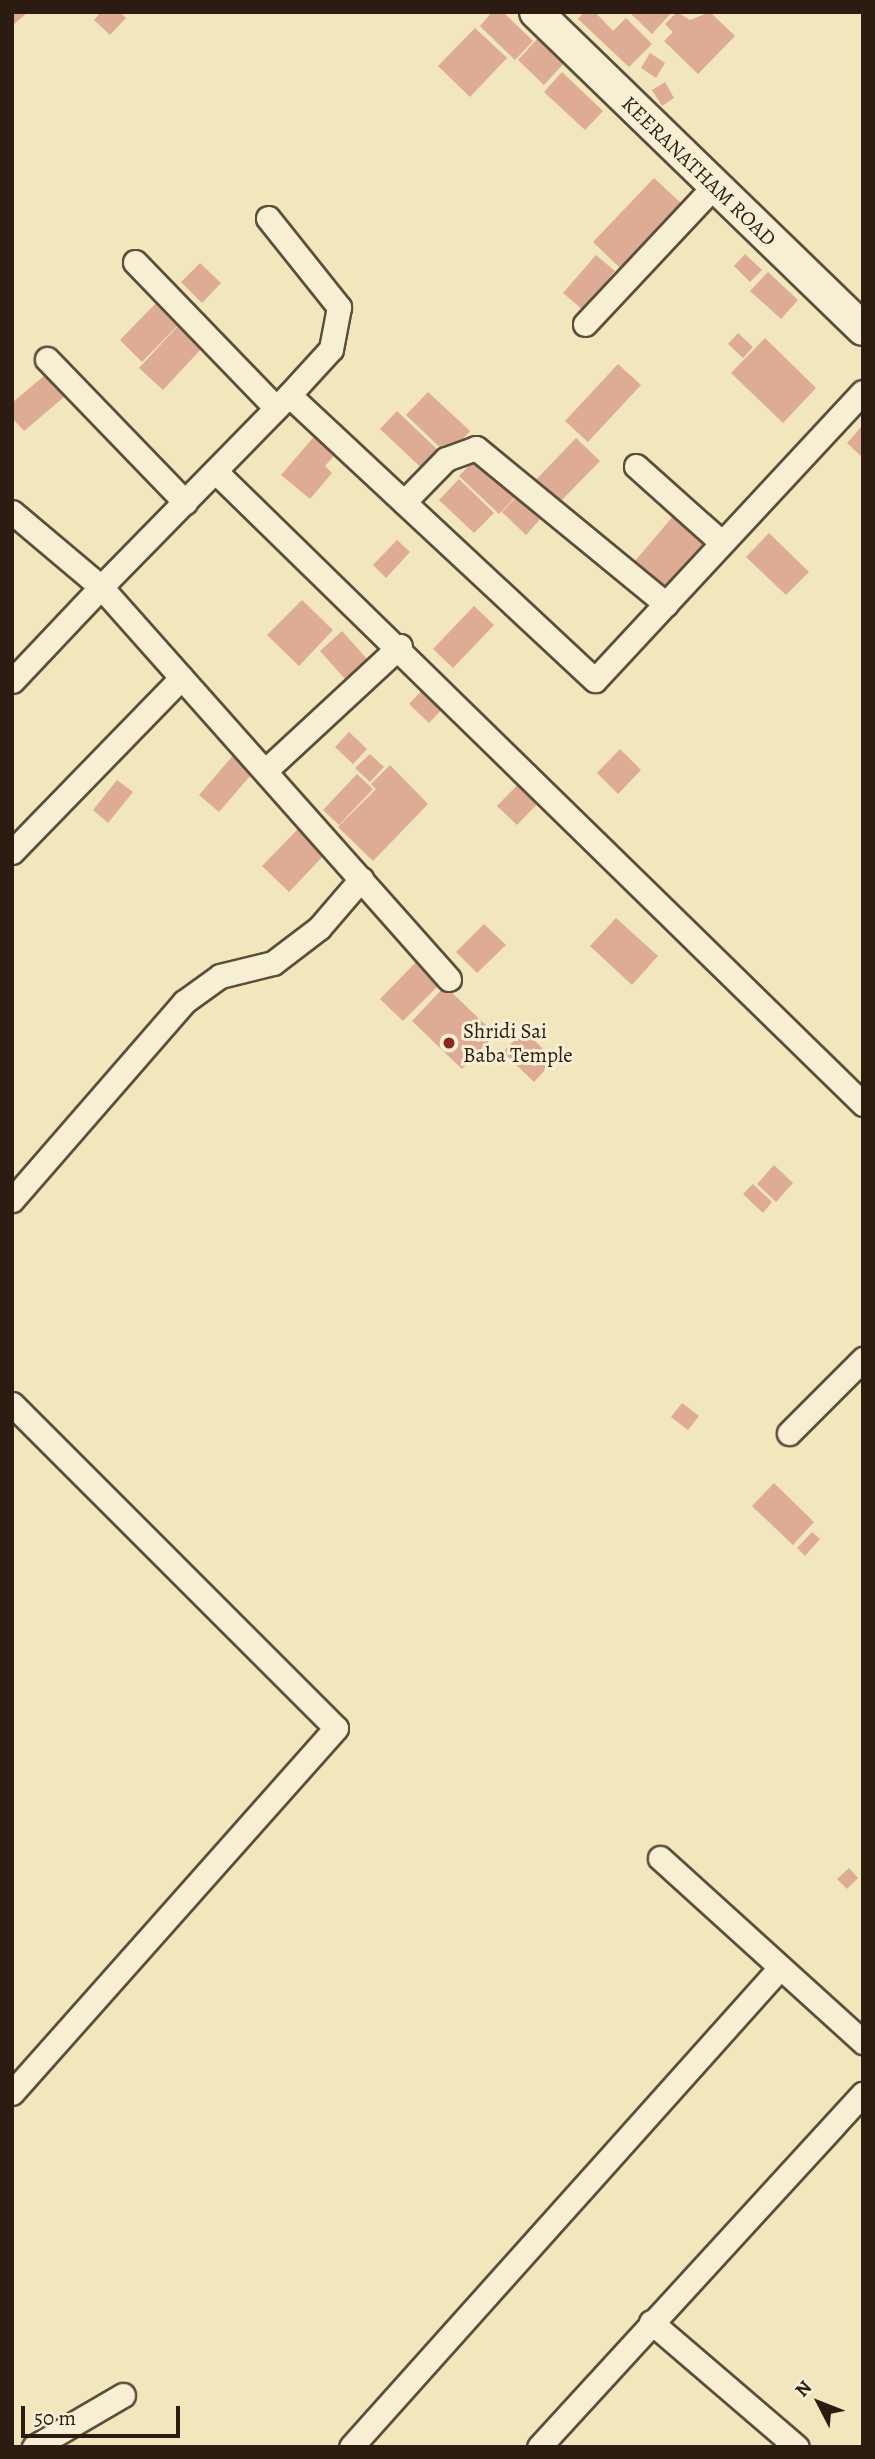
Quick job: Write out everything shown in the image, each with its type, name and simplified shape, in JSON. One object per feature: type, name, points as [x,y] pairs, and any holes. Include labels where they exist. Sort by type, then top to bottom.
[{"type":"street","name":"KEERANATHAM ROAD","points":[[536,12],[863,329]]},
{"type":"street","points":[[585,324],[715,185]]},
{"type":"street","points":[[12,681],[283,402],[331,349],[339,307],[268,218]]},
{"type":"street","points":[[135,262],[283,402],[404,502],[595,680],[863,392]]},
{"type":"street","points":[[47,359],[185,502]]},
{"type":"street","points":[[404,502],[446,459],[476,449],[666,604]]},
{"type":"street","points":[[636,466],[722,543]]},
{"type":"street","points":[[215,471],[400,646],[863,1104]]},
{"type":"street","points":[[12,512],[101,587],[449,979]]},
{"type":"street","points":[[265,771],[400,646]]},
{"type":"street","points":[[12,852],[181,678]]},
{"type":"street","points":[[12,1200],[184,1002],[220,976],[273,963],[319,928],[361,879]]},
{"type":"street","points":[[789,1433],[863,1359]]},
{"type":"street","points":[[12,1404],[336,1728],[12,2093]]},
{"type":"street","points":[[660,1858],[778,1970],[863,2042]]},
{"type":"street","points":[[351,2447],[778,1970]]},
{"type":"street","points":[[539,2447],[863,2094]]},
{"type":"street","points":[[651,2322],[797,2447]]},
{"type":"street","points":[[34,2447],[123,2395]]},
{"type":"building","points":[[12,12],[28,12],[12,26]]},
{"type":"building","points":[[101,12],[120,12],[126,18],[110,35],[94,20]]},
{"type":"building","points":[[492,12],[503,12],[533,41],[515,60],[480,26]]},
{"type":"building","points":[[584,12],[595,12],[613,31],[626,18],[652,44],[629,67],[578,19]]},
{"type":"building","points":[[629,12],[672,12],[652,34]]},
{"type":"building","points":[[677,12],[690,20],[710,12],[735,36],[698,74],[664,41],[673,32],[665,24]]},
{"type":"building","points":[[475,28],[507,58],[470,97],[438,66]]},
{"type":"building","points":[[539,37],[565,62],[544,85],[518,60]]},
{"type":"building","points":[[650,53],[665,63],[656,78],[641,68]]},
{"type":"building","points":[[562,72],[603,111],[585,130],[544,92]]},
{"type":"building","points":[[665,82],[674,98],[662,106],[652,90]]},
{"type":"building","points":[[654,178],[682,204],[621,269],[593,242]]},
{"type":"building","points":[[745,254],[762,270],[750,282],[734,266]]},
{"type":"building","points":[[596,255],[615,271],[583,310],[563,293]]},
{"type":"building","points":[[200,263],[221,283],[202,303],[181,282]]},
{"type":"building","points":[[768,272],[798,300],[781,319],[750,291]]},
{"type":"building","points":[[157,302],[179,324],[142,362],[120,340]]},
{"type":"building","points":[[178,326],[202,348],[163,390],[139,368]]},
{"type":"building","points":[[738,333],[753,347],[743,358],[728,344]]},
{"type":"building","points":[[765,338],[816,388],[783,423],[731,373]]},
{"type":"building","points":[[618,364],[641,385],[588,442],[565,421]]},
{"type":"building","points":[[45,375],[64,397],[24,431],[12,418],[12,403]]},
{"type":"building","points":[[428,392],[470,431],[448,455],[406,415]]},
{"type":"building","points":[[397,411],[444,456],[428,474],[380,429]]},
{"type":"building","points":[[863,425],[863,458],[847,443]]},
{"type":"building","points":[[318,432],[339,450],[325,466],[332,473],[310,499],[281,475]]},
{"type":"building","points":[[576,438],[600,461],[554,508],[531,485]]},
{"type":"building","points":[[480,454],[520,492],[499,514],[459,476]]},
{"type":"building","points":[[459,479],[494,513],[474,533],[439,500]]},
{"type":"building","points":[[519,494],[543,516],[526,535],[502,512]]},
{"type":"building","points":[[674,515],[712,548],[673,593],[635,561]]},
{"type":"building","points":[[769,533],[809,572],[786,595],[746,557]]},
{"type":"building","points":[[397,540],[410,552],[386,578],[373,565]]},
{"type":"building","points":[[302,600],[333,630],[299,666],[267,635]]},
{"type":"building","points":[[474,606],[494,625],[453,668],[433,649]]},
{"type":"building","points":[[342,631],[368,660],[346,680],[320,651]]},
{"type":"building","points":[[429,683],[449,702],[429,723],[409,704]]},
{"type":"building","points":[[349,732],[367,749],[353,764],[335,747]]},
{"type":"building","points":[[620,749],[641,770],[618,794],[597,773]]},
{"type":"building","points":[[236,752],[256,769],[219,812],[199,795]]},
{"type":"building","points":[[370,754],[384,767],[370,782],[355,768]]},
{"type":"building","points":[[390,765],[428,804],[373,861],[338,827],[376,789],[371,784]]},
{"type":"building","points":[[357,774],[373,789],[339,825],[323,810]]},
{"type":"building","points":[[527,775],[547,794],[517,825],[497,806]]},
{"type":"building","points":[[117,780],[133,792],[108,823],[93,810]]},
{"type":"building","points":[[301,826],[327,852],[289,892],[262,866]]},
{"type":"building","points":[[616,918],[658,956],[632,985],[590,946]]},
{"type":"building","points":[[484,924],[506,945],[477,973],[456,952]]},
{"type":"building","points":[[420,958],[443,981],[403,1021],[380,999]]},
{"type":"building","points":[[445,986],[495,1034],[462,1069],[412,1021]]},
{"type":"building","points":[[524,1030],[554,1060],[534,1082],[503,1052]]},
{"type":"building","points":[[774,1165],[793,1183],[776,1202],[757,1184]]},
{"type":"building","points":[[753,1184],[772,1202],[763,1213],[743,1194]]},
{"type":"building","points":[[682,1403],[699,1416],[688,1430],[671,1417]]},
{"type":"building","points":[[774,1483],[814,1522],[793,1545],[752,1506]]},
{"type":"building","points":[[812,1532],[820,1539],[805,1556],[797,1548]]},
{"type":"building","points":[[849,1868],[858,1878],[847,1889],[837,1879]]},
{"type":"place","name":"Shridi Sai Baba Temple","points":[[449,1043]]}]
